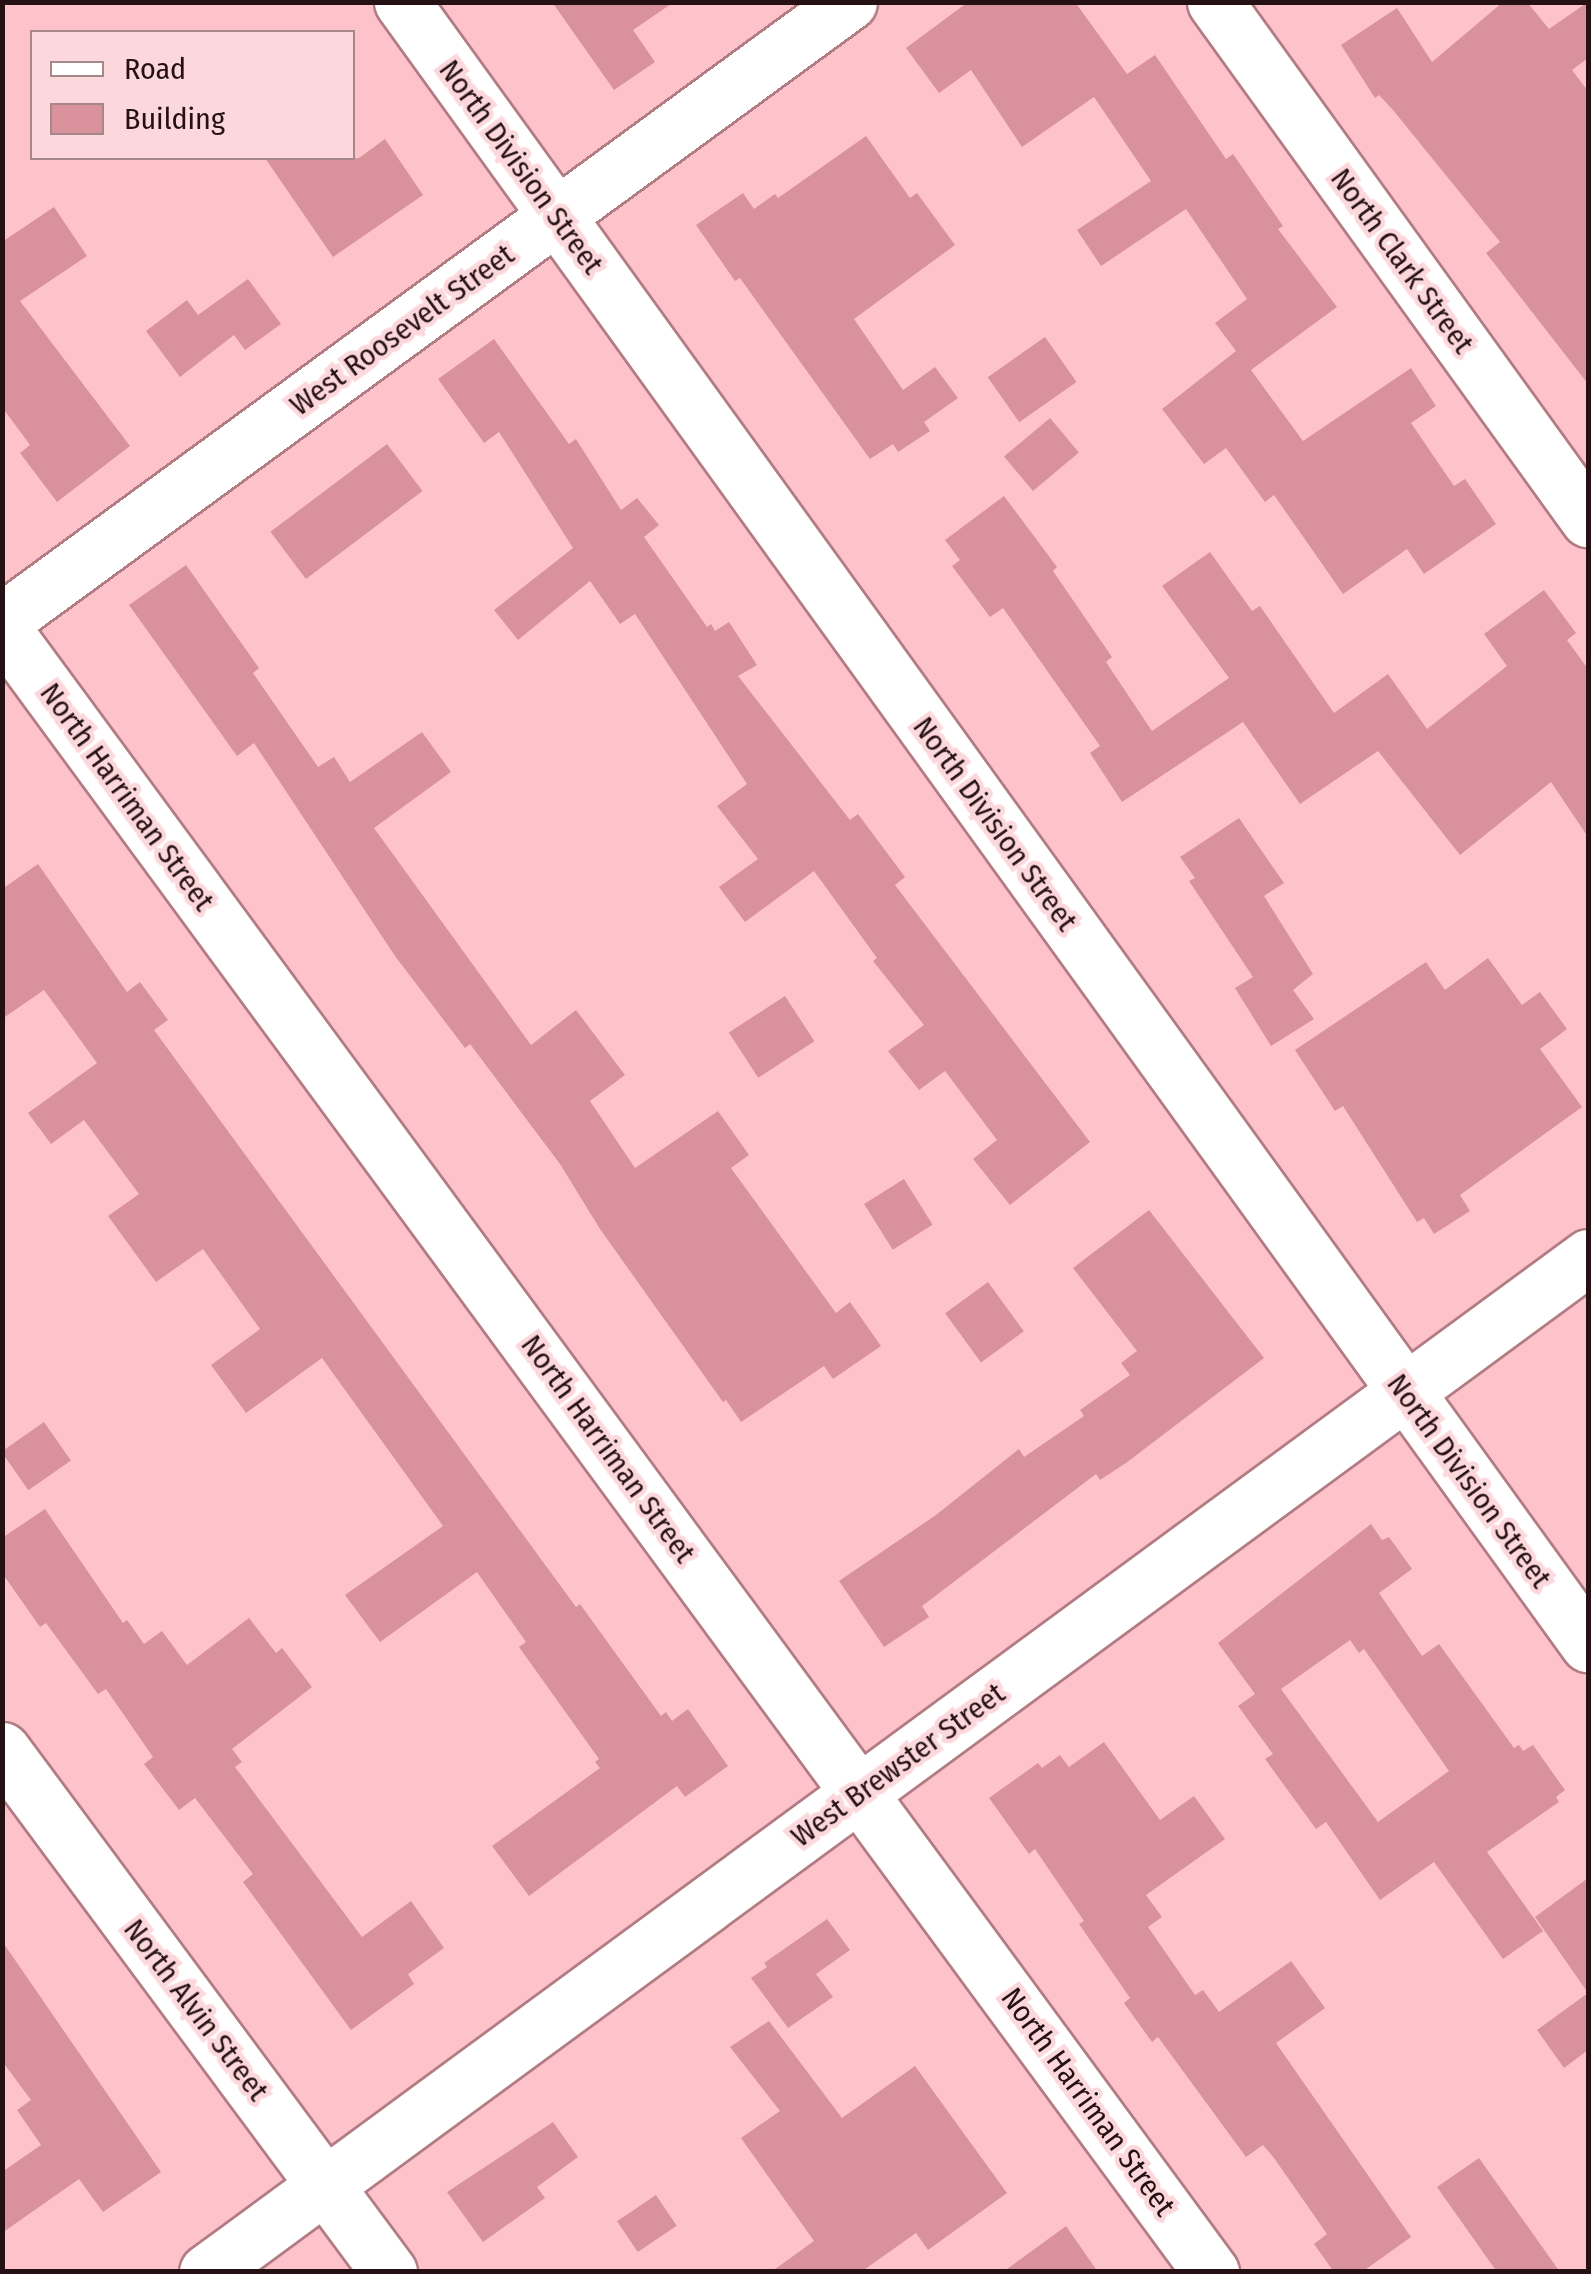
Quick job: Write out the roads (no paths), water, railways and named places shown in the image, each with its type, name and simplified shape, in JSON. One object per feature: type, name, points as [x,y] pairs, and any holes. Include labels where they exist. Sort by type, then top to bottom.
[{"type":"street","name":"North Division Street","points":[[402,2],[1588,1644]]},
{"type":"street","name":"West Roosevelt Street","points":[[2,624],[849,2]]},
{"type":"street","name":"North Clark Street","points":[[1215,2],[1588,519]]},
{"type":"street","name":"North Harriman Street","points":[[2,624],[1211,2272]]},
{"type":"street","name":"West Brewster Street","points":[[208,2272],[1588,1257]]},
{"type":"street","name":"North Alvin Street","points":[[2,1750],[389,2272]]}]
